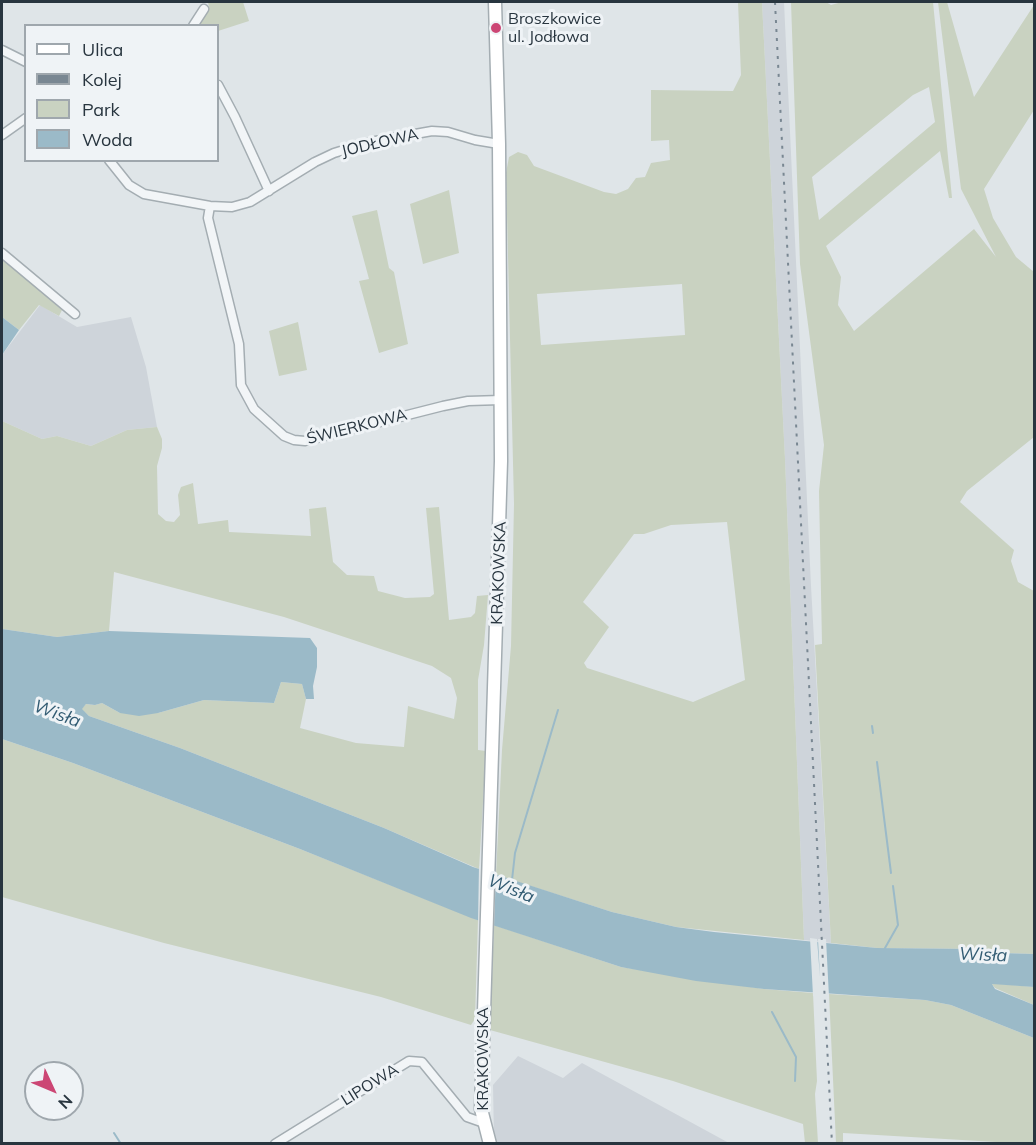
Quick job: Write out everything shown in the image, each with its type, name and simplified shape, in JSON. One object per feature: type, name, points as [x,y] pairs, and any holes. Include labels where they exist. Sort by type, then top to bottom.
[{"type":"street","name":"KRAKOWSKA","points":[[490,1143],[481,1109],[501,461],[499,144],[495,2]]},
{"type":"street","points":[[194,24],[204,9]]},
{"type":"street","points":[[2,50],[24,61]]},
{"type":"street","points":[[219,87],[269,191]]},
{"type":"street","points":[[2,135],[24,119]]},
{"type":"street","name":"JODŁOWA","points":[[111,162],[129,185],[144,195],[210,207],[232,207],[250,202],[334,153],[376,140],[432,131],[448,132],[499,144]]},
{"type":"street","name":"ŚWIERKOWA","points":[[210,207],[208,218],[239,344],[242,385],[254,409],[284,436],[305,441],[443,406],[468,401],[501,400]]},
{"type":"street","points":[[2,253],[75,314]]},
{"type":"street","name":"LIPOWA","points":[[275,1143],[409,1061],[422,1062],[467,1117],[484,1123]]},
{"type":"shaded area","points":[[762,2],[784,2],[811,586],[831,943],[804,940],[785,459]]},
{"type":"shaded area","points":[[40,305],[77,327],[131,317],[146,367],[157,427],[127,430],[91,446],[57,436],[42,439],[2,421],[2,355]]},
{"type":"shaded area","points":[[518,1056],[563,1078],[582,1063],[729,1143],[497,1143],[494,1138],[493,1085]]},
{"type":"green space","points":[[208,2],[243,2],[249,21],[219,31],[219,24],[199,24],[209,8]]},
{"type":"green space","points":[[738,2],[762,2],[785,459],[804,940],[676,927],[612,912],[496,875],[502,750],[511,646],[514,504],[506,173],[509,157],[518,152],[527,155],[534,166],[604,192],[616,194],[628,189],[636,178],[645,177],[651,163],[670,160],[669,140],[651,141],[651,90],[733,91],[741,75]],"holes":[[[682,284],[685,335],[541,345],[537,294]],[[727,522],[745,680],[693,702],[587,668],[584,663],[609,627],[583,602],[634,534],[644,534],[671,525]]]},
{"type":"green space","points":[[791,2],[826,2],[831,5],[842,2],[933,2],[952,198],[949,198],[940,151],[826,246],[841,277],[838,305],[854,331],[974,229],[996,257],[961,189],[938,2],[947,2],[974,97],[1034,5],[1034,110],[984,189],[993,218],[1016,257],[1034,272],[1034,437],[967,491],[960,502],[1014,550],[1011,561],[1018,582],[1034,591],[1034,954],[1001,953],[976,949],[877,948],[831,943],[815,645],[822,644],[819,491],[824,445],[800,264]],"holes":[[[929,87],[935,122],[819,220],[812,177],[913,95]]]},
{"type":"green space","points":[[449,190],[459,253],[423,264],[410,204]]},
{"type":"green space","points":[[377,210],[389,268],[394,272],[408,344],[379,353],[359,281],[369,279],[352,216]]},
{"type":"green space","points":[[2,258],[62,310],[59,316],[39,305],[19,330],[2,317]]},
{"type":"green space","points":[[298,322],[307,370],[279,376],[269,331]]},
{"type":"green space","points":[[2,421],[42,439],[57,436],[91,446],[127,430],[157,427],[162,439],[157,466],[158,514],[166,521],[174,522],[180,515],[178,495],[181,487],[193,483],[198,524],[228,520],[229,532],[311,536],[309,509],[326,507],[333,562],[347,575],[374,576],[378,591],[405,598],[430,597],[434,594],[426,508],[439,507],[449,620],[471,617],[475,613],[477,596],[488,595],[484,645],[478,680],[478,750],[486,751],[479,869],[384,828],[180,748],[89,716],[81,709],[86,704],[102,703],[120,713],[158,713],[204,700],[274,703],[281,682],[302,684],[306,699],[300,728],[356,743],[404,747],[408,706],[454,719],[457,698],[451,678],[432,666],[284,617],[114,572],[109,631],[57,637],[2,629]]},
{"type":"green space","points":[[2,739],[73,763],[300,849],[478,920],[475,1019],[471,1025],[381,997],[164,943],[2,897]]},
{"type":"green space","points":[[494,925],[621,967],[764,989],[813,993],[818,1143],[805,1143],[803,1124],[673,1081],[490,1030]]},
{"type":"green space","points":[[991,983],[1034,987],[1034,1005],[995,988]]},
{"type":"green space","points":[[829,994],[925,1000],[951,1005],[1034,1038],[1034,1143],[994,1143],[996,1142],[843,1133],[843,1143],[836,1143]]},
{"type":"water","points":[[2,317],[19,330],[2,355]]},
{"type":"water","name":"Wisła","points":[[2,629],[57,637],[109,631],[310,638],[317,648],[314,699],[306,699],[302,684],[281,682],[274,703],[204,700],[139,716],[120,713],[102,703],[86,704],[82,709],[89,716],[180,748],[384,828],[473,867],[612,912],[676,927],[714,932],[877,948],[976,949],[1001,953],[1034,954],[1034,987],[992,984],[995,989],[1034,1005],[1034,1038],[951,1005],[925,1000],[764,989],[696,981],[621,967],[471,918],[300,849],[73,763],[2,739]]},
{"type":"pier","points":[[479,866],[496,872],[494,928],[478,923]]},
{"type":"pier","points":[[810,938],[817,939],[820,977],[818,939],[826,939],[829,997],[813,996]]},
{"type":"waterway","name":"Wisła","points":[[512,880],[515,853],[558,710]]},
{"type":"waterway","points":[[872,726],[873,733]]},
{"type":"waterway","points":[[877,762],[891,873]]},
{"type":"waterway","points":[[885,948],[898,925],[893,886]]},
{"type":"waterway","points":[[772,1012],[796,1057],[795,1081]]},
{"type":"waterway","points":[[114,1133],[121,1144]]},
{"type":"railway","points":[[775,2],[832,1144]]},
{"type":"place","name":"Broszkowice ul. Jodłowa","points":[[496,28]]}]
